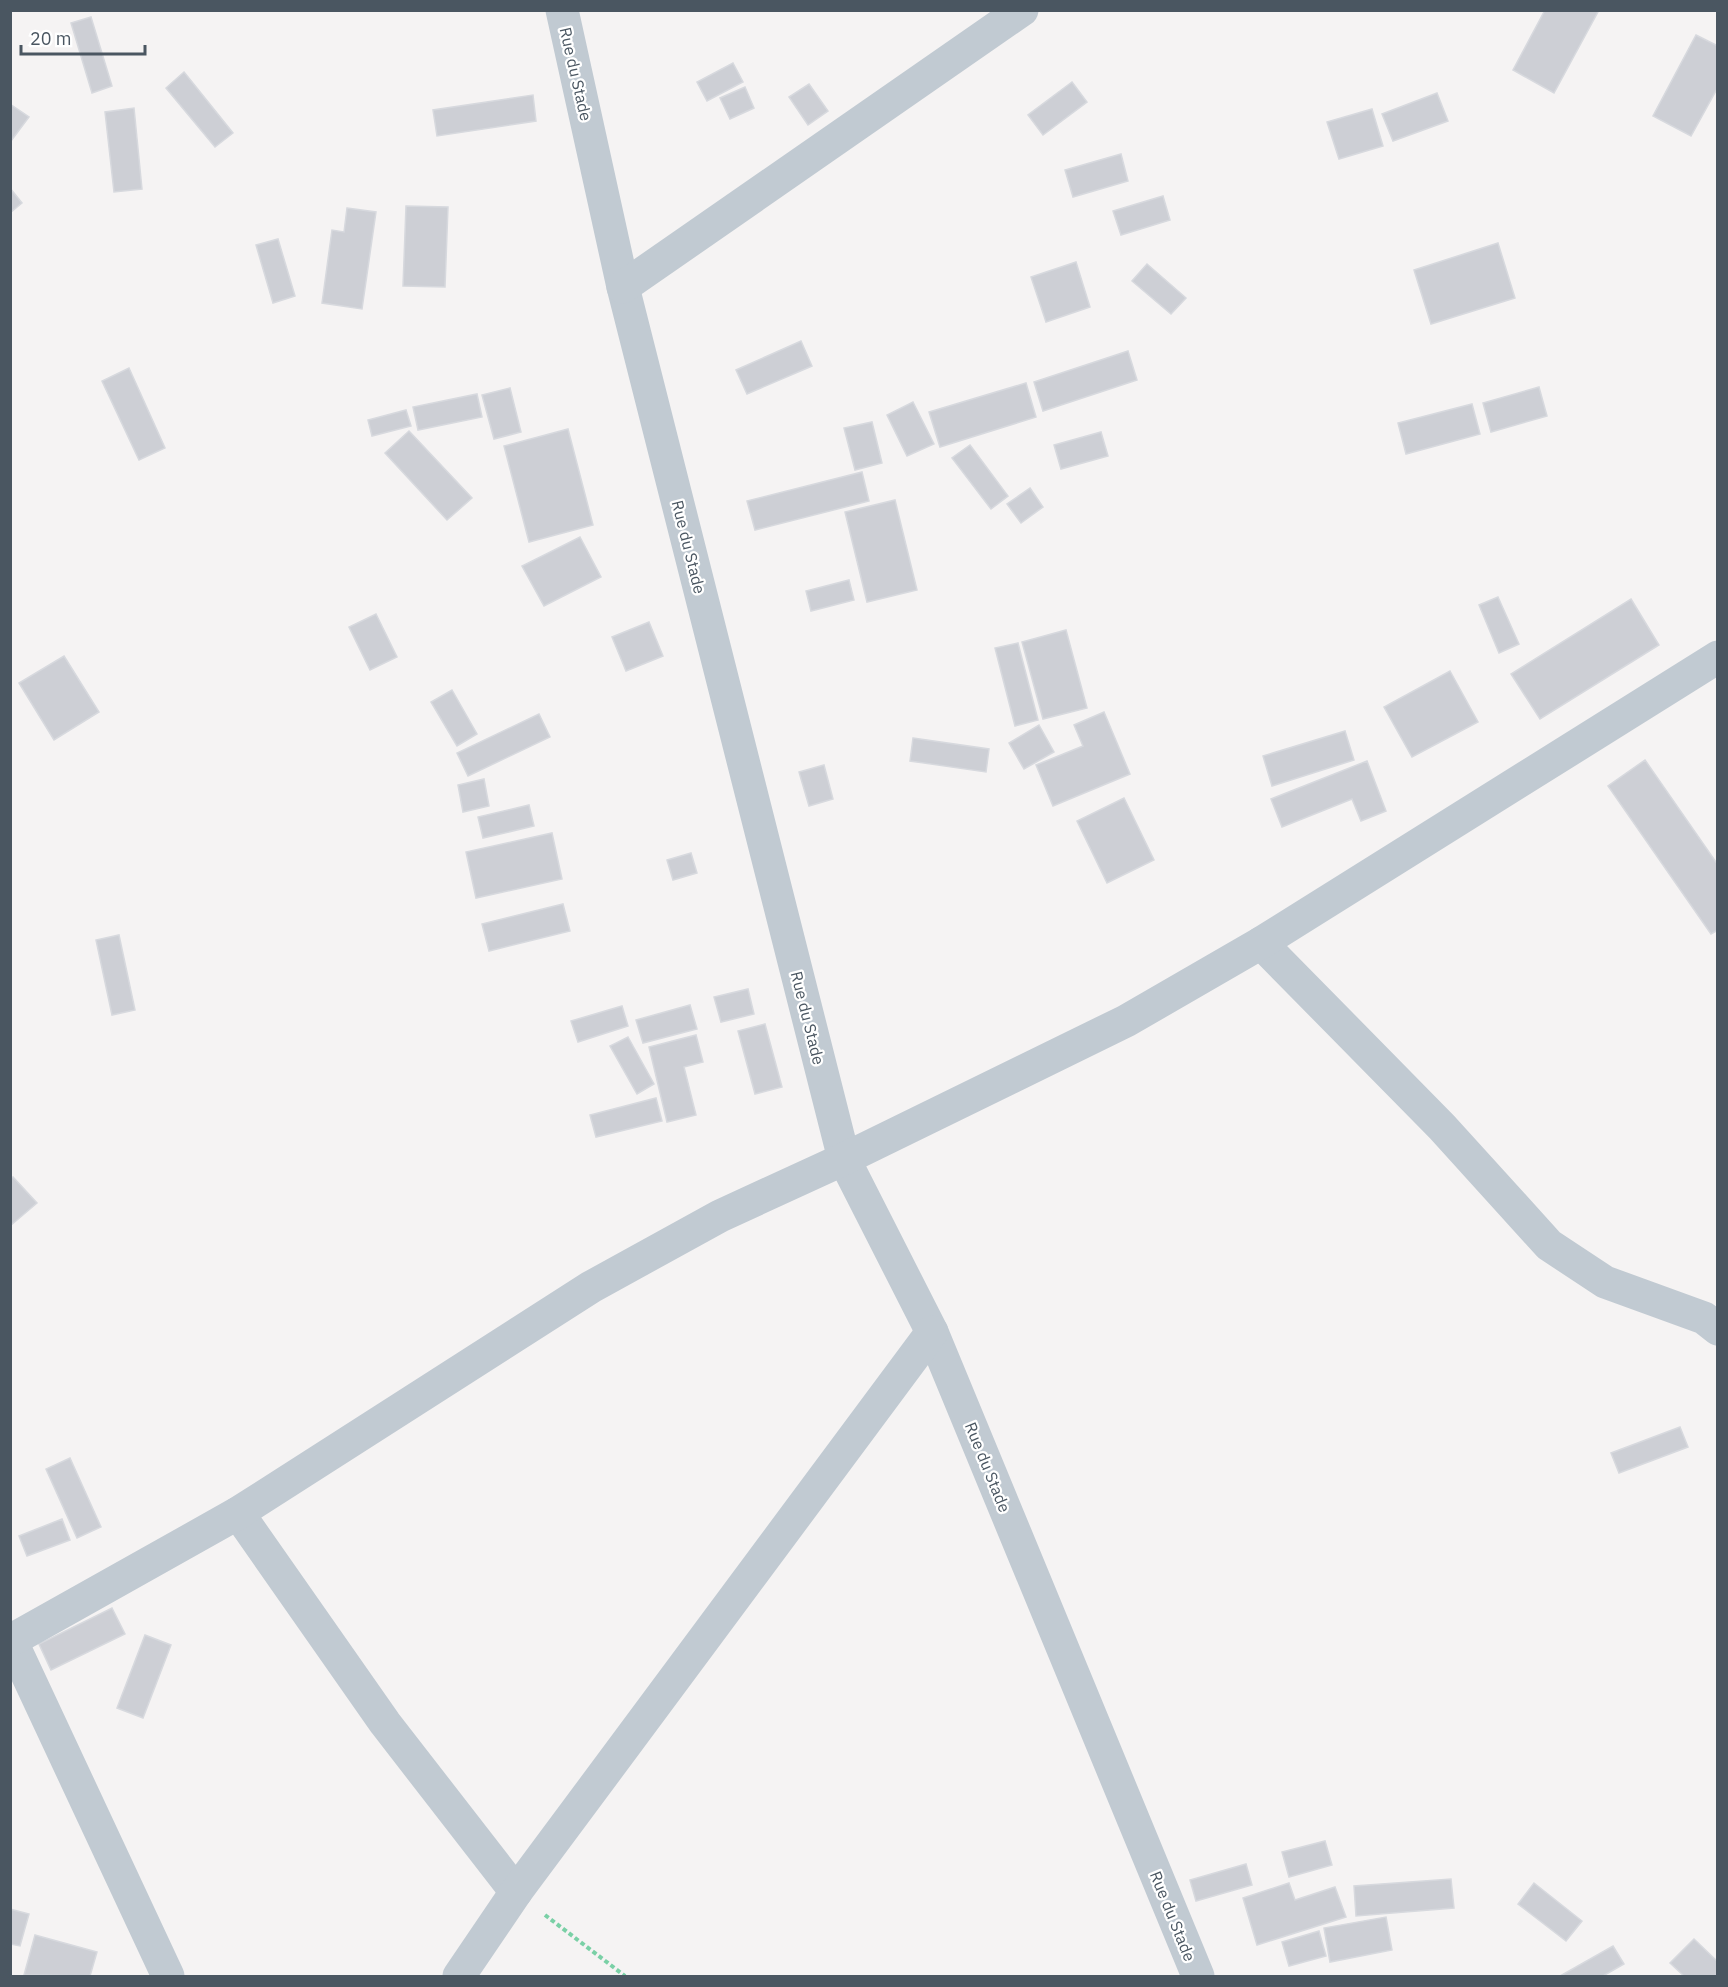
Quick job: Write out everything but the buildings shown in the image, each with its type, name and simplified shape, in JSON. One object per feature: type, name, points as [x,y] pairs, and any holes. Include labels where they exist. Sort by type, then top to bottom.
[{"type":"street","name":"Rue du Stade","points":[[562,10],[623,287],[844,1158],[932,1332],[1198,1977]]},
{"type":"street","points":[[623,287],[1022,10]]},
{"type":"street","points":[[168,1977],[11,1640],[238,1513],[591,1287],[720,1216],[1126,1021],[1262,943],[1718,657]]},
{"type":"street","points":[[1262,943],[1442,1127],[1549,1245],[1605,1282],[1704,1318],[1718,1329]]},
{"type":"street","points":[[459,1977],[516,1892],[932,1332]]},
{"type":"street","points":[[238,1513],[385,1723],[516,1892]]},
{"type":"path","points":[[516,1892],[625,1977]]}]
